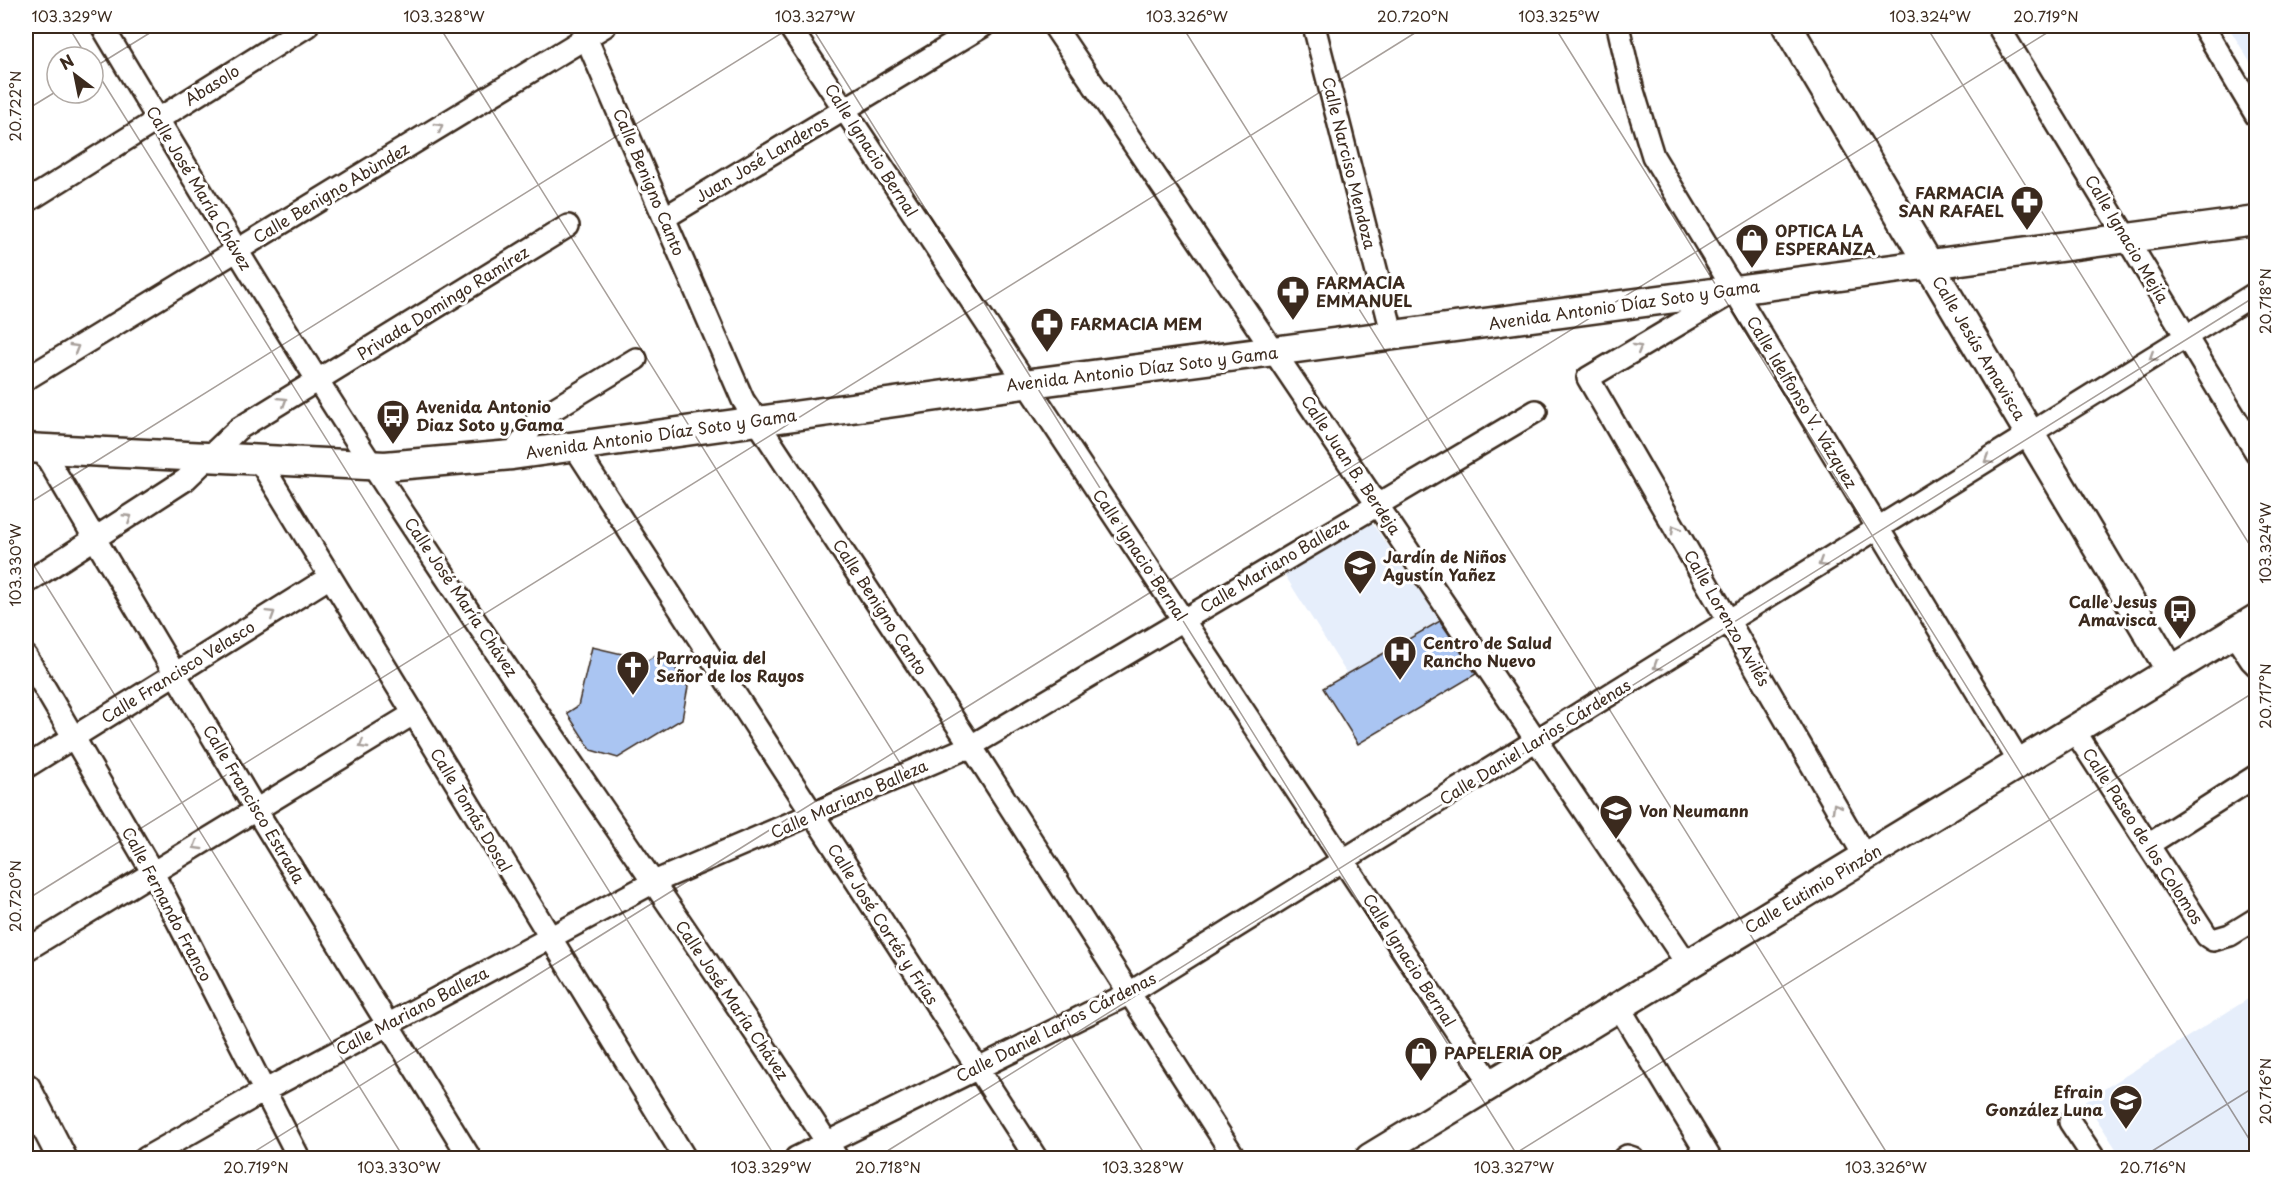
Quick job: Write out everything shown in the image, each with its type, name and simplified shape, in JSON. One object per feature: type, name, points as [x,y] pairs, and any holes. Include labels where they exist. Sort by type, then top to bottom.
[{"type":"street","name":"Calle José María Chávez","points":[[102,26],[237,250],[372,466],[654,882],[831,1150]]},
{"type":"street","name":"Abasolo","points":[[26,202],[307,26]]},
{"type":"street","name":"Calle Benigno Abùndez","points":[[26,379],[237,250],[583,31],[605,26]]},
{"type":"street","name":"Calle Ignacio Bernal","points":[[789,26],[1024,384],[1492,1085]]},
{"type":"street","name":"Juan José Landeros","points":[[664,218],[983,26]]},
{"type":"street","name":"Calle Juan B. Berdeja","points":[[1054,26],[1688,965]]},
{"type":"street","name":"Calle Narciso Mendoza","points":[[1314,26],[1393,336]]},
{"type":"street","name":"Calle Idelfonso V. Vázquez","points":[[1618,26],[1633,91],[1653,156],[2020,763]]},
{"type":"street","name":"Calle Jesús Amavisca","points":[[1787,26],[2171,671]]},
{"type":"street","name":"Calle Ignacio Mejía","points":[[1998,26],[2256,452]]},
{"type":"street","points":[[2203,26],[2256,115]]},
{"type":"street","name":"Calle Benigno Canto","points":[[583,31],[743,400],[971,746],[1235,1158]]},
{"type":"street","name":"Avenida Antonio Díaz Soto y Gama","points":[[33,448],[372,466],[512,455],[1024,384],[2256,221]]},
{"type":"street","name":"Privada Domingo Ramírez","points":[[26,583],[185,480],[237,429],[568,226]]},
{"type":"street","name":"Calle Lorenzo Avilés","points":[[1735,290],[1588,378],[1865,857]]},
{"type":"street","name":"Calle Daniel Larios Cárdenas","points":[[796,1158],[831,1150],[976,1068],[1128,993],[2256,293]]},
{"type":"street","points":[[512,455],[539,418],[636,359]]},
{"type":"street","name":"Calle Mariano Balleza","points":[[146,1158],[264,1091],[654,882],[971,746],[1536,411]]},
{"type":"street","name":"Calle José Cortés y Frías","points":[[574,446],[1036,1158]]},
{"type":"street","name":"Calle Francisco Estrada","points":[[33,448],[96,539],[256,810],[470,1158]]},
{"type":"street","name":"Calle Tomás Dosal","points":[[259,460],[548,937],[685,1158]]},
{"type":"street","name":"Calle Francisco Velasco","points":[[26,767],[330,577]]},
{"type":"street","points":[[2250,625],[2251,660],[2256,665]]},
{"type":"street","name":"Calle Eutimio Pinzón","points":[[1370,1158],[2250,625]]},
{"type":"street","name":"Calle Fernando Franco","points":[[26,656],[153,873],[299,1158]]},
{"type":"street","points":[[26,950],[413,714]]},
{"type":"street","name":"Calle Paseo de los Colomos","points":[[2074,730],[2207,936],[2213,940],[2230,935],[2256,919]]},
{"type":"street","points":[[2148,845],[2256,776]]},
{"type":"street","points":[[1619,1007],[1710,1158]]},
{"type":"street","points":[[26,1088],[62,1158]]},
{"type":"street","points":[[2070,1122],[2094,1158]]},
{"type":"street","points":[[1624,1158],[1633,1158]]},
{"type":"shaded area","points":[[2228,26],[2256,26],[2256,72]]},
{"type":"shaded area","name":"Jardín de Niños Agustín Yañez","points":[[1369,519],[1440,620],[1347,674],[1281,569]]},
{"type":"shaded area","points":[[2256,994],[2256,1158],[2122,1158],[2085,1101]]},
{"type":"building","name":"Centro de Salud Rancho Nuevo","points":[[1440,621],[1476,674],[1358,744],[1323,688]]},
{"type":"building","name":"Parroquia del Señor de los Rayos","points":[[592,647],[648,660],[663,650],[688,687],[682,719],[618,758],[591,750],[567,713],[578,706]]},
{"type":"place","name":"FARMACIA SAN RAFAEL","points":[[2027,231]]},
{"type":"place","name":"OPTICA LA ESPERANZA","points":[[1752,269]]},
{"type":"place","name":"FARMACIA EMMANUEL","points":[[1293,321]]},
{"type":"place","name":"FARMACIA MEM","points":[[1047,353]]},
{"type":"place","name":"Avenida Antonio Diaz Soto y Gama","points":[[393,445]]},
{"type":"place","name":"Jardín de Niños Agustín Yañez","points":[[1360,595]]},
{"type":"place","name":"Calle Jesus Amavisca","points":[[2180,640]]},
{"type":"place","name":"Centro de Salud Rancho Nuevo","points":[[1400,681]]},
{"type":"place","name":"Parroquia del Señor de los Rayos","points":[[633,696]]},
{"type":"place","name":"Von Neumann","points":[[1616,840]]},
{"type":"place","name":"PAPELERIA OP","points":[[1421,1082]]},
{"type":"place","name":"Efrain González Luna","points":[[2126,1130]]}]
